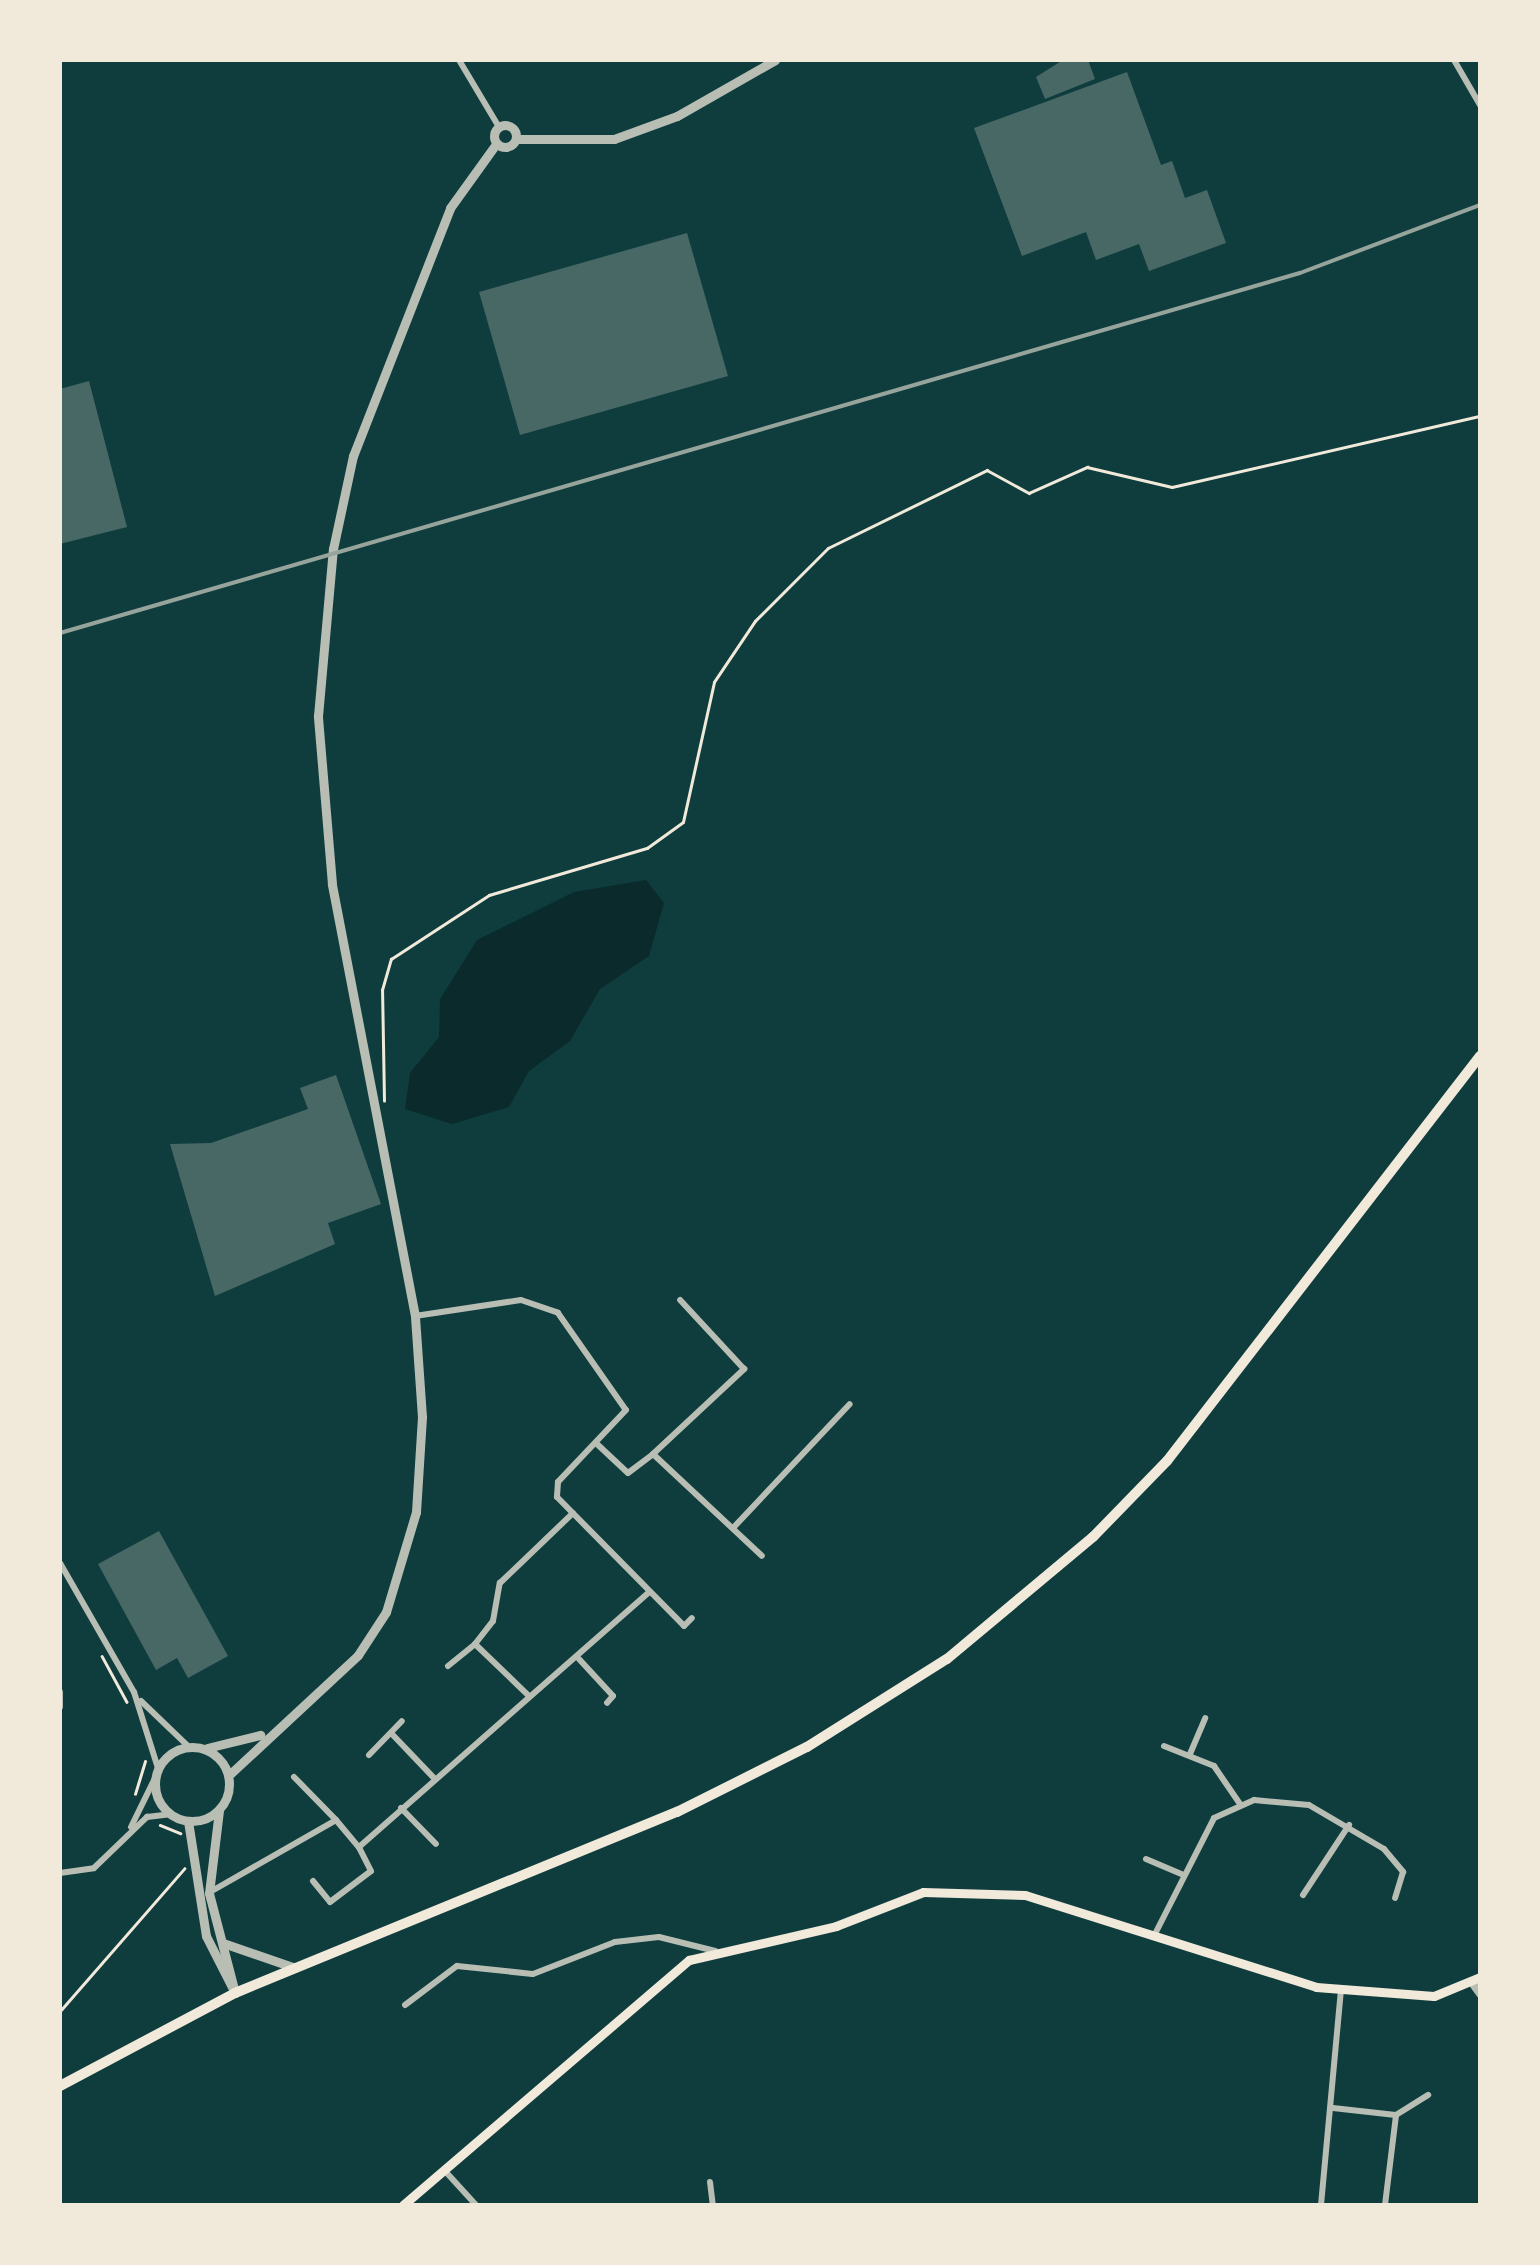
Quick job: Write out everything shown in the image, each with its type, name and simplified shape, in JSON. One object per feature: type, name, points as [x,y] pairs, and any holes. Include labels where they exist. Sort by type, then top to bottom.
[{"type":"main road","points":[[60,2086],[235,1993],[676,1812],[807,1746],[947,1659],[1093,1537],[1167,1460],[1480,1056]]},
{"type":"main road","points":[[403,2205],[652,1986],[715,1951],[862,1916],[923,1892],[1026,1895],[1341,1991],[1434,1996],[1476,1980]]},
{"type":"street","points":[[235,1993],[209,1892],[229,1775],[262,1734],[344,1672],[386,1612],[416,1512],[422,1417],[415,1316],[319,783],[333,549],[353,456],[398,328],[450,208],[496,144],[498,127],[459,60]]},
{"type":"street","points":[[496,144],[516,139],[614,139],[678,116],[775,60]]},
{"type":"street","points":[[1454,60],[1480,105]]},
{"type":"street","points":[[498,127],[511,128],[516,139]]},
{"type":"street","points":[[415,1316],[521,1300],[551,1307],[626,1410],[558,1482],[557,1497],[684,1626],[692,1618]]},
{"type":"street","points":[[597,1444],[628,1473],[744,1369],[680,1300]]},
{"type":"street","points":[[733,1528],[850,1404]]},
{"type":"street","points":[[653,1454],[762,1556]]},
{"type":"street","points":[[448,1666],[475,1644],[493,1621],[500,1583],[572,1513]]},
{"type":"street","points":[[60,1563],[134,1692],[170,1814]]},
{"type":"street","points":[[359,1847],[528,1695],[579,1660],[649,1592]]},
{"type":"street","points":[[475,1644],[528,1695]]},
{"type":"street","points":[[579,1660],[613,1696],[606,1703]]},
{"type":"street","points":[[60,1692],[60,1707]]},
{"type":"street","points":[[134,1692],[190,1746],[205,1748],[262,1734]]},
{"type":"street","points":[[1190,1754],[1205,1718]]},
{"type":"street","points":[[369,1755],[402,1721]]},
{"type":"street","points":[[391,1733],[434,1778]]},
{"type":"street","points":[[131,1828],[156,1773],[190,1746]]},
{"type":"street","points":[[1164,1746],[1214,1766],[1240,1804]]},
{"type":"street","points":[[205,1748],[229,1775]]},
{"type":"street","points":[[294,1778],[359,1847],[371,1871],[330,1902],[313,1881]]},
{"type":"street","points":[[1155,1934],[1182,1874],[1214,1818],[1240,1804],[1280,1798],[1348,1825],[1403,1872],[1395,1898]]},
{"type":"street","points":[[401,1808],[436,1844]]},
{"type":"street","points":[[60,1873],[99,1866],[131,1828],[146,1817],[170,1814],[188,1821],[220,1810]]},
{"type":"street","points":[[209,1892],[336,1820]]},
{"type":"street","points":[[188,1821],[206,1936],[235,1993]]},
{"type":"street","points":[[1303,1895],[1348,1825]]},
{"type":"street","points":[[1146,1859],[1182,1874]]},
{"type":"street","points":[[406,2004],[457,1966],[533,1974],[615,1942],[659,1937],[715,1951]]},
{"type":"street","points":[[224,1943],[296,1968]]},
{"type":"street","points":[[1476,1980],[1480,1993]]},
{"type":"street","points":[[1321,2205],[1341,1991]]},
{"type":"street","points":[[1333,2108],[1396,2115],[1428,2095]]},
{"type":"street","points":[[1385,2205],[1396,2115]]},
{"type":"street","points":[[445,2172],[476,2205]]},
{"type":"street","points":[[710,2182],[714,2205]]},
{"type":"path","points":[[375,1102],[386,1100],[382,990],[391,960],[489,895],[648,848],[683,822],[714,682],[755,621],[828,548],[987,470],[1028,493],[1087,467],[1172,487],[1480,416]]},
{"type":"path","points":[[96,1646],[131,1710]]},
{"type":"path","points":[[140,1803],[132,1788],[146,1752]]},
{"type":"path","points":[[146,1817],[181,1833],[186,1848]]},
{"type":"path","points":[[60,2011],[180,1884],[186,1862]]},
{"type":"water","points":[[646,880],[664,903],[649,956],[600,989],[570,1041],[529,1071],[509,1107],[452,1124],[405,1109],[410,1073],[439,1037],[440,999],[477,940],[574,892]]},
{"type":"building","points":[[1063,60],[1088,60],[1095,79],[1045,99],[1036,77]]},
{"type":"building","points":[[1127,72],[1161,165],[1172,161],[1185,198],[1207,190],[1226,243],[1149,271],[1139,244],[1096,260],[1086,232],[1022,256],[974,128]]},
{"type":"building","points":[[687,233],[728,376],[520,435],[479,292]]},
{"type":"building","points":[[89,381],[127,527],[60,544],[60,389]]},
{"type":"building","points":[[336,1075],[381,1204],[328,1223],[335,1244],[215,1296],[170,1144],[211,1143],[308,1109],[300,1088]]},
{"type":"building","points":[[159,1531],[228,1656],[188,1678],[177,1658],[156,1670],[98,1564]]},
{"type":"railway","points":[[60,633],[1300,273],[1480,205]]}]
